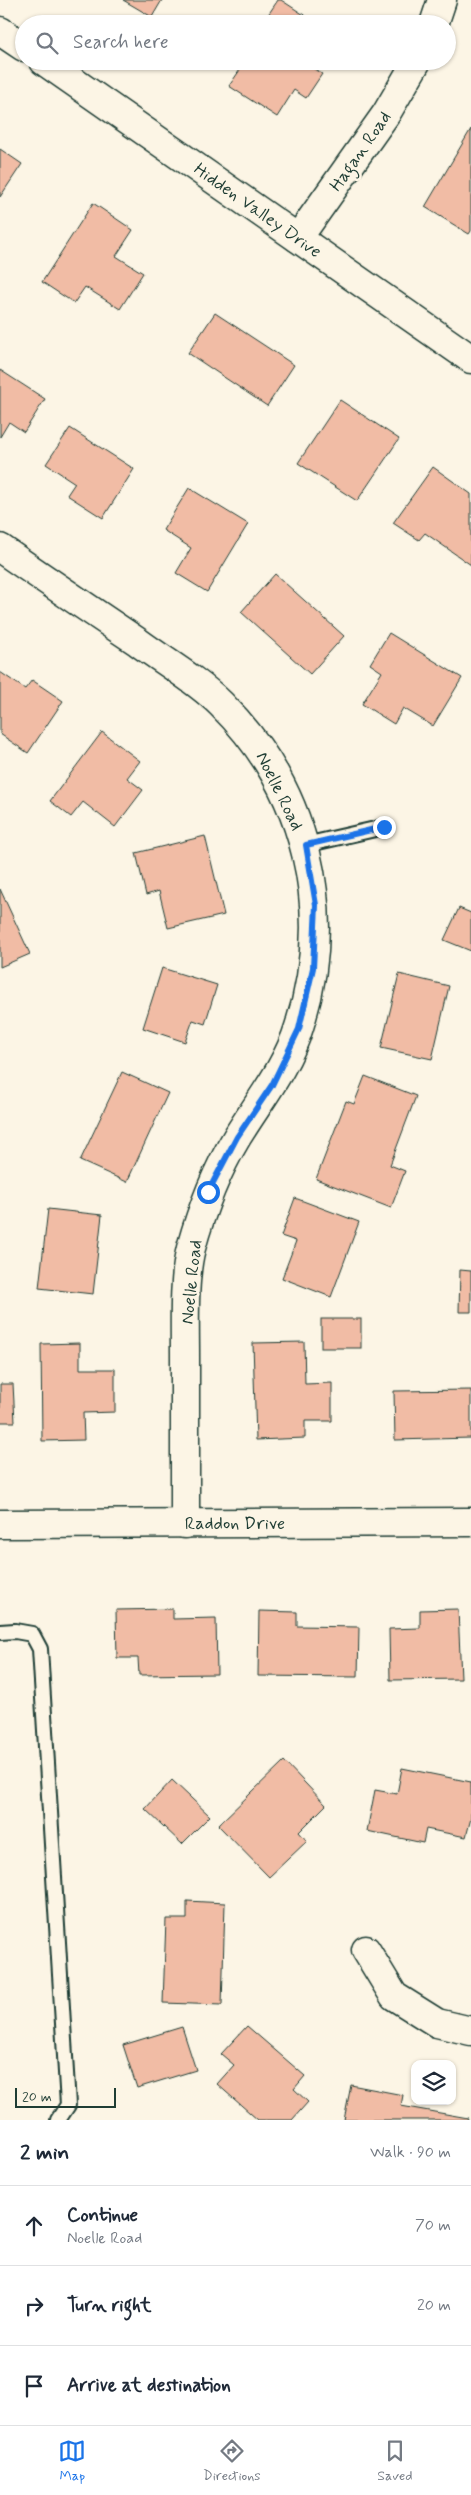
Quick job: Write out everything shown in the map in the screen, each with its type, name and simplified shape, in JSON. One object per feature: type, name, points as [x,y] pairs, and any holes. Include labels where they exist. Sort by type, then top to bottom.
[{"type":"street","points":[[437,15],[442,0]]},
{"type":"street","points":[[0,31],[15,41]]},
{"type":"street","name":"Hidden Valley Drive","points":[[57,70],[471,359]]},
{"type":"street","name":"Hagan Road","points":[[298,238],[386,114],[412,70]]},
{"type":"street","name":"Noelle Road","points":[[0,548],[177,670],[219,702],[256,743],[284,791],[306,845],[316,905],[313,968],[299,1029],[272,1085],[237,1137],[208,1192],[190,1251],[185,1314],[185,1524]]},
{"type":"street","name":"Raddon Drive","points":[[0,1524],[471,1522]]},
{"type":"street","points":[[366,1950],[394,1996],[438,2023],[471,2030]]},
{"type":"lane","points":[[306,845],[384,827]]},
{"type":"lane","points":[[0,1632],[15,1631],[32,1634],[40,1649],[68,2105],[58,2120]]},
{"type":"building","points":[[123,0],[162,0],[153,15],[149,15]]},
{"type":"building","points":[[278,0],[281,0],[304,15],[268,15]]},
{"type":"building","points":[[240,70],[316,70],[322,74],[306,98],[294,90],[277,117],[229,86]]},
{"type":"building","points":[[471,129],[471,231],[469,234],[425,207]]},
{"type":"building","points":[[0,149],[22,164],[0,197]]},
{"type":"building","points":[[93,203],[133,230],[116,256],[143,273],[120,309],[85,287],[74,303],[42,282]]},
{"type":"building","points":[[215,313],[294,365],[267,406],[188,353]]},
{"type":"building","points":[[0,370],[45,399],[24,432],[9,422],[0,437]]},
{"type":"building","points":[[340,400],[399,439],[357,501],[298,463]]},
{"type":"building","points":[[70,428],[134,469],[103,518],[67,495],[75,483],[46,464]]},
{"type":"building","points":[[433,467],[471,494],[471,565],[425,533],[419,540],[393,523]]},
{"type":"building","points":[[189,488],[248,524],[207,592],[176,573],[191,548],[163,530]]},
{"type":"building","points":[[275,574],[344,636],[310,674],[241,612]]},
{"type":"building","points":[[389,633],[462,678],[433,726],[403,708],[394,724],[362,704],[382,672],[370,664]]},
{"type":"building","points":[[0,672],[25,689],[32,680],[63,701],[28,753],[0,734]]},
{"type":"building","points":[[102,732],[140,761],[127,778],[143,790],[115,827],[83,802],[71,817],[50,801]]},
{"type":"building","points":[[205,836],[224,915],[168,928],[159,891],[146,895],[136,853]]},
{"type":"building","points":[[0,889],[30,954],[0,967]]},
{"type":"building","points":[[459,908],[471,913],[471,951],[444,940]]},
{"type":"building","points":[[162,968],[217,985],[205,1024],[193,1020],[185,1042],[143,1028]]},
{"type":"building","points":[[399,974],[449,986],[432,1059],[381,1048]]},
{"type":"building","points":[[122,1072],[168,1093],[127,1182],[80,1161]]},
{"type":"building","points":[[365,1076],[416,1096],[390,1165],[405,1171],[391,1208],[316,1179],[346,1101],[354,1104]]},
{"type":"building","points":[[295,1198],[359,1222],[331,1297],[282,1278],[296,1241],[281,1236]]},
{"type":"building","points":[[48,1209],[102,1215],[93,1294],[39,1288]]},
{"type":"building","points":[[460,1270],[471,1271],[471,1312],[459,1312]]},
{"type":"building","points":[[321,1319],[361,1319],[361,1348],[321,1348]]},
{"type":"building","points":[[304,1342],[305,1384],[332,1383],[332,1421],[305,1421],[305,1438],[256,1440],[253,1343]]},
{"type":"building","points":[[80,1343],[80,1369],[115,1369],[115,1412],[83,1413],[84,1440],[42,1441],[41,1344]]},
{"type":"building","points":[[0,1384],[13,1384],[15,1422],[0,1422]]},
{"type":"building","points":[[471,1390],[471,1438],[395,1440],[394,1391]]},
{"type":"building","points":[[173,1609],[173,1619],[216,1618],[217,1674],[139,1675],[138,1658],[117,1658],[116,1610]]},
{"type":"building","points":[[458,1609],[461,1679],[390,1680],[389,1629],[420,1628],[420,1610]]},
{"type":"building","points":[[259,1611],[297,1612],[297,1626],[359,1627],[358,1677],[258,1676]]},
{"type":"building","points":[[284,1761],[326,1805],[299,1832],[307,1841],[269,1877],[218,1825]]},
{"type":"building","points":[[402,1768],[471,1782],[471,1818],[466,1837],[426,1829],[423,1843],[367,1831],[375,1790],[397,1794]]},
{"type":"building","points":[[172,1780],[210,1816],[182,1844],[145,1809]]},
{"type":"building","points":[[187,1901],[225,1903],[222,2005],[163,2003],[166,1919],[187,1919]]},
{"type":"building","points":[[247,2026],[305,2076],[294,2089],[308,2102],[292,2120],[258,2120],[217,2084],[234,2065],[221,2054]]},
{"type":"building","points":[[182,2027],[196,2070],[137,2088],[123,2045]]},
{"type":"building","points":[[351,2085],[403,2095],[401,2106],[468,2118],[467,2120],[344,2120]]},
{"type":"route","points":[[208,1192],[237,1137],[272,1085],[299,1029],[313,968],[316,905],[306,845],[384,827]]}]
